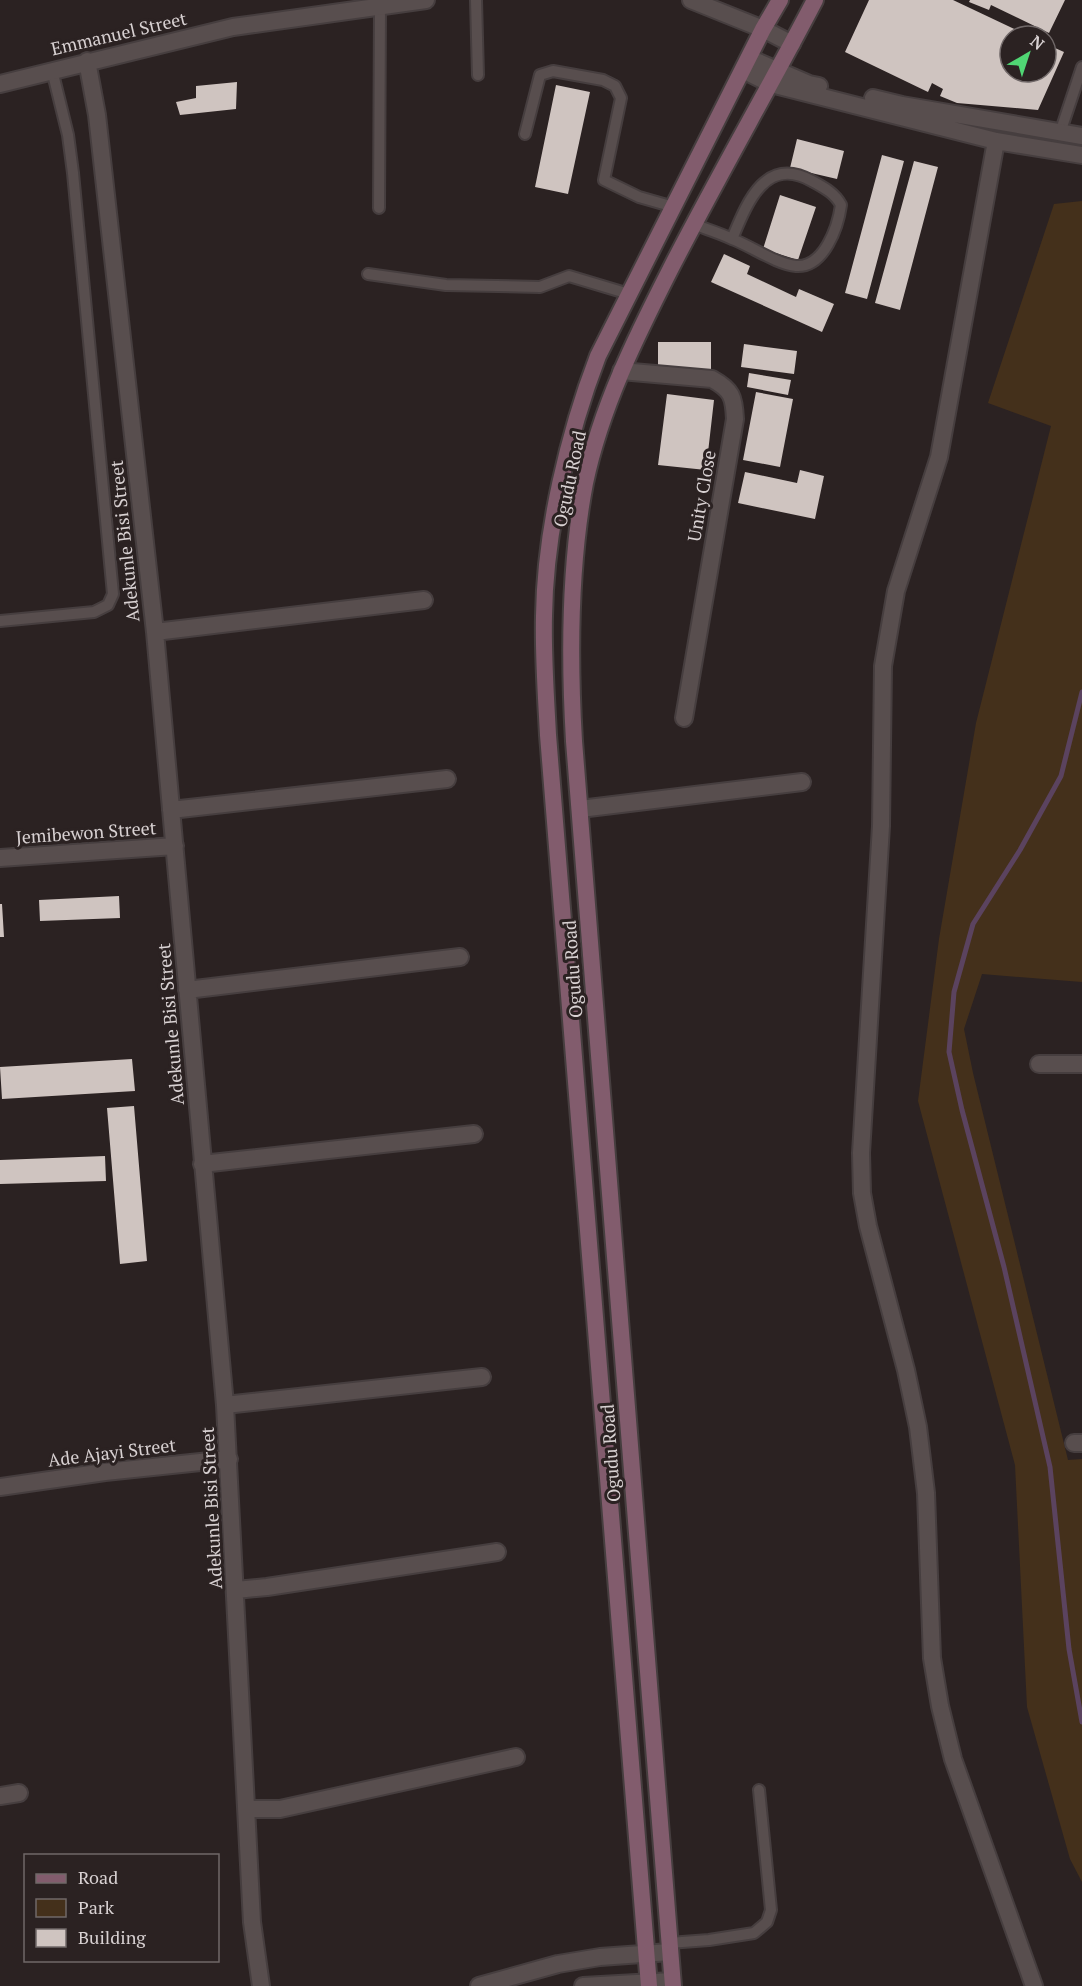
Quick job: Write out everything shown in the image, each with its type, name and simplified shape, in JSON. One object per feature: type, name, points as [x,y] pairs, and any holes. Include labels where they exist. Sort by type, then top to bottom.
[{"type":"main road","name":"Ogudu Road","points":[[649,1984],[565,947],[544,662],[544,613],[554,523],[573,429],[598,356],[763,29],[780,0]]},
{"type":"main road","name":"Ogudu Road","points":[[673,1984],[571,688],[577,536],[585,483],[595,445],[621,371],[693,224],[815,0]]},
{"type":"main road","points":[[565,947],[591,946]]},
{"type":"street","name":"Emmanuel Street","points":[[0,84],[233,27],[426,0]]},
{"type":"street","points":[[691,0],[763,29],[792,44]]},
{"type":"street","name":"Adekunle Bisi Street","points":[[87,61],[97,115],[156,632],[225,1405],[252,1922],[261,1986]]},
{"type":"street","points":[[746,64],[774,78],[996,141],[1082,155]]},
{"type":"street","points":[[774,78],[902,105],[1082,136]]},
{"type":"street","points":[[996,141],[939,457],[896,591],[883,666],[881,826],[861,1153],[862,1192],[868,1226],[903,1359],[918,1427],[926,1493],[932,1658],[940,1706],[953,1759],[1034,1986]]},
{"type":"street","name":"Unity Close","points":[[621,371],[712,378],[731,393],[734,403],[735,419],[684,718]]},
{"type":"street","points":[[156,632],[424,600]]},
{"type":"street","points":[[171,810],[447,779]]},
{"type":"street","points":[[580,809],[802,782]]},
{"type":"street","name":"Jemibewon Street","points":[[0,858],[174,846]]},
{"type":"street","points":[[187,990],[460,957]]},
{"type":"street","points":[[1039,1064],[1082,1065]]},
{"type":"street","points":[[202,1164],[474,1134]]},
{"type":"street","points":[[225,1405],[482,1377]]},
{"type":"street","name":"Ade Ajayi Street","points":[[0,1487],[105,1472],[229,1459]]},
{"type":"street","points":[[236,1590],[497,1552]]},
{"type":"street","points":[[246,1809],[280,1809],[516,1757]]},
{"type":"street","points":[[0,1796],[19,1793]]},
{"type":"street","points":[[479,1986],[558,1964],[670,1948]]},
{"type":"street","points":[[583,1986],[673,1984]]},
{"type":"lane","points":[[476,0],[478,75]]},
{"type":"lane","points":[[379,208],[380,7]]},
{"type":"lane","points":[[1060,133],[1082,67]]},
{"type":"lane","points":[[0,621],[94,612],[108,605],[112,594],[73,173],[68,135],[52,70]]},
{"type":"lane","points":[[525,134],[540,75],[553,71],[603,80],[615,86],[621,98],[604,180],[639,196],[674,207]]},
{"type":"lane","points":[[693,224],[732,238],[785,264],[798,266],[814,260],[824,251],[837,223],[841,205],[831,192],[806,178],[787,174],[774,176],[759,186],[752,195],[732,238]]},
{"type":"lane","points":[[368,274],[446,285],[540,286],[569,276],[628,294]]},
{"type":"lane","points":[[670,1948],[754,1933],[767,1922],[771,1910],[759,1790]]},
{"type":"green space","points":[[1082,201],[1082,982],[982,974],[964,1029],[1068,1460],[1082,1459],[1082,1882],[1070,1859],[1027,1707],[1015,1465],[918,1101],[939,939],[976,723],[1051,426],[988,403],[1054,204]]},
{"type":"building","points":[[869,0],[953,0],[1004,24],[998,24],[998,84],[1050,84],[1038,110],[957,103],[940,96],[943,89],[932,83],[928,92],[845,52]]},
{"type":"building","points":[[970,0],[1065,0],[1053,24],[1030,24],[991,5],[989,10],[969,2]]},
{"type":"building","points":[[1058,49],[1064,52],[1058,65]]},
{"type":"building","points":[[237,82],[236,109],[180,115],[176,102],[196,98],[196,86]]},
{"type":"building","points":[[556,85],[590,92],[568,194],[535,187]]},
{"type":"building","points":[[797,139],[844,151],[837,179],[790,168]]},
{"type":"building","points":[[882,155],[904,161],[867,299],[845,293]]},
{"type":"building","points":[[914,161],[938,167],[900,310],[875,303]]},
{"type":"building","points":[[780,195],[816,207],[798,260],[763,249]]},
{"type":"building","points":[[724,254],[750,266],[747,274],[796,297],[799,289],[834,304],[822,332],[711,282]]},
{"type":"building","points":[[658,342],[711,342],[711,370],[658,369]]},
{"type":"building","points":[[744,344],[797,351],[794,374],[741,367]]},
{"type":"building","points":[[749,373],[791,380],[788,395],[747,387]]},
{"type":"building","points":[[756,392],[793,399],[780,467],[743,460]]},
{"type":"building","points":[[667,394],[714,400],[706,470],[658,465]]},
{"type":"building","points":[[800,470],[824,476],[815,519],[738,503],[745,472],[797,483]]},
{"type":"building","points":[[119,896],[120,918],[40,921],[39,900]]},
{"type":"building","points":[[0,904],[2,904],[4,937],[0,937]]},
{"type":"building","points":[[132,1059],[135,1091],[2,1099],[0,1067]]},
{"type":"building","points":[[134,1106],[147,1261],[120,1264],[107,1108]]},
{"type":"building","points":[[105,1156],[106,1181],[0,1184],[0,1160]]},
{"type":"waterway","points":[[1082,692],[1061,776],[1020,850],[973,924],[954,992],[949,1052],[1004,1267],[1050,1467],[1069,1649],[1082,1722]]}]
